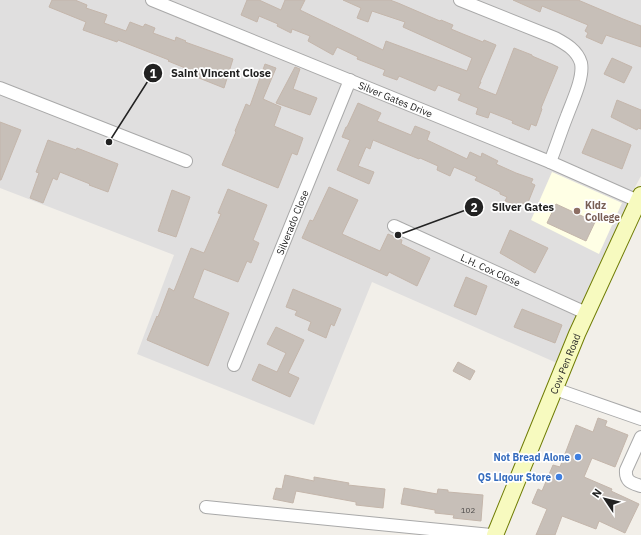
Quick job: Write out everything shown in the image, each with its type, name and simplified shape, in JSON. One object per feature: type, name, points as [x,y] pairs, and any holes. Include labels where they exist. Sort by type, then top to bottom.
[{"type":"main road","name":"Cow Pen Road","points":[[495,535],[586,313],[639,198]]},
{"type":"street","name":"Silver Gates Drive","points":[[152,0],[639,198]]},
{"type":"street","points":[[460,0],[555,38],[571,47],[578,57],[581,69],[578,84],[550,162]]},
{"type":"street","name":"Silverado Close","points":[[234,365],[350,80]]},
{"type":"street","points":[[0,88],[186,161]]},
{"type":"street","name":"L.H. Cox Close","points":[[394,226],[586,313]]},
{"type":"street","points":[[555,389],[641,419]]},
{"type":"street","points":[[641,437],[626,472],[627,479],[630,482],[641,486]]},
{"type":"street","points":[[206,507],[491,535]]},
{"type":"shaded area","points":[[0,0],[641,0],[641,176],[557,363],[372,282],[314,425],[137,354],[174,255],[0,188]]},
{"type":"shaded area","name":"Kidz College","points":[[552,172],[622,203],[599,254],[531,220]]},
{"type":"building","points":[[52,0],[75,0],[87,5],[86,8],[107,15],[104,23],[126,31],[130,22],[143,27],[145,24],[155,28],[153,33],[175,41],[176,37],[186,41],[185,42],[233,59],[224,88],[194,76],[195,72],[168,61],[169,60],[118,40],[117,42],[83,30],[86,22],[49,7]]},
{"type":"building","points":[[247,0],[259,0],[281,10],[285,0],[305,0],[300,10],[383,50],[386,41],[467,71],[472,58],[403,27],[405,22],[372,11],[368,22],[357,18],[361,8],[343,0],[390,0],[398,3],[453,25],[451,29],[483,42],[484,40],[496,45],[478,88],[496,95],[514,48],[558,67],[541,108],[542,109],[536,126],[531,124],[529,130],[512,123],[513,121],[490,112],[488,118],[476,114],[478,108],[458,100],[461,94],[438,85],[435,91],[399,76],[397,80],[383,75],[385,70],[357,59],[358,57],[337,47],[333,55],[308,41],[310,36],[292,29],[291,33],[277,26],[278,24],[259,16],[257,22],[241,15]]},
{"type":"building","points":[[513,0],[578,0],[641,26],[641,47],[606,35],[602,44],[586,37],[588,33],[585,31],[588,25],[542,6],[540,12]]},
{"type":"building","points":[[612,58],[632,67],[624,83],[604,74]]},
{"type":"building","points":[[265,64],[276,68],[263,99],[281,107],[274,126],[303,138],[297,155],[292,153],[278,188],[222,165],[246,104],[250,106]]},
{"type":"building","points":[[295,67],[300,69],[293,89],[317,98],[310,115],[276,103]]},
{"type":"building","points":[[617,100],[641,110],[641,129],[638,128],[637,130],[611,117]]},
{"type":"building","points":[[358,103],[381,113],[377,121],[411,135],[415,126],[430,132],[427,140],[467,159],[470,152],[481,157],[482,153],[498,161],[496,164],[533,179],[531,183],[535,185],[527,205],[523,203],[522,207],[505,201],[507,197],[500,194],[500,192],[475,180],[477,177],[454,167],[450,176],[437,170],[438,166],[373,140],[370,149],[366,147],[358,166],[374,172],[369,184],[337,170],[350,140],[342,137]]},
{"type":"building","points":[[0,122],[21,130],[1,180],[0,180]]},
{"type":"building","points":[[592,129],[631,145],[622,169],[582,153]]},
{"type":"building","points":[[48,140],[76,150],[77,148],[118,164],[108,192],[60,172],[57,180],[53,178],[43,203],[30,198],[39,173],[36,172]]},
{"type":"building","points":[[329,187],[358,200],[342,234],[380,251],[388,234],[402,240],[401,244],[430,258],[417,286],[389,272],[387,276],[302,238],[310,220],[313,221]]},
{"type":"building","points":[[228,189],[267,205],[253,240],[259,243],[251,263],[247,261],[238,282],[204,269],[193,298],[229,313],[208,366],[147,340],[169,288],[174,291],[191,248],[204,253],[221,214],[218,213]]},
{"type":"building","points":[[172,190],[190,197],[176,237],[158,231]]},
{"type":"building","points":[[556,204],[595,222],[586,241],[547,223]]},
{"type":"building","points":[[510,230],[548,248],[535,273],[500,253]]},
{"type":"building","points":[[466,277],[487,286],[476,315],[454,306]]},
{"type":"building","points":[[293,289],[341,309],[334,326],[331,324],[326,338],[308,330],[311,322],[295,315],[297,311],[286,307]]},
{"type":"building","points":[[522,309],[562,325],[555,343],[514,327]]},
{"type":"building","points":[[276,327],[304,340],[288,373],[299,378],[290,397],[252,380],[259,364],[277,372],[286,353],[267,344]]},
{"type":"building","points":[[458,362],[475,371],[470,380],[453,371]]},
{"type":"building","points":[[598,418],[607,421],[605,426],[628,435],[615,467],[592,458],[584,477],[612,489],[611,491],[639,504],[625,533],[599,521],[596,529],[562,516],[555,535],[536,535],[547,509],[532,503],[538,489],[542,491],[553,465],[560,467],[576,425],[593,432]]},
{"type":"building","points":[[285,475],[314,481],[314,477],[349,483],[348,485],[385,489],[383,508],[356,505],[356,502],[296,491],[293,503],[273,499],[276,488],[282,489]]},
{"type":"building","points":[[404,488],[437,494],[438,489],[448,490],[448,492],[483,495],[481,521],[453,518],[454,515],[435,513],[435,510],[401,504]]},
{"type":"place","name":"Saint Vincent Close","points":[[109,142]]},
{"type":"place","name":"Kidz College","points":[[577,211]]},
{"type":"place","name":"Silver Gates","points":[[398,235]]},
{"type":"place","name":"Not Bread Alone","points":[[578,457]]},
{"type":"place","name":"QS Liqour Store","points":[[559,477]]}]
